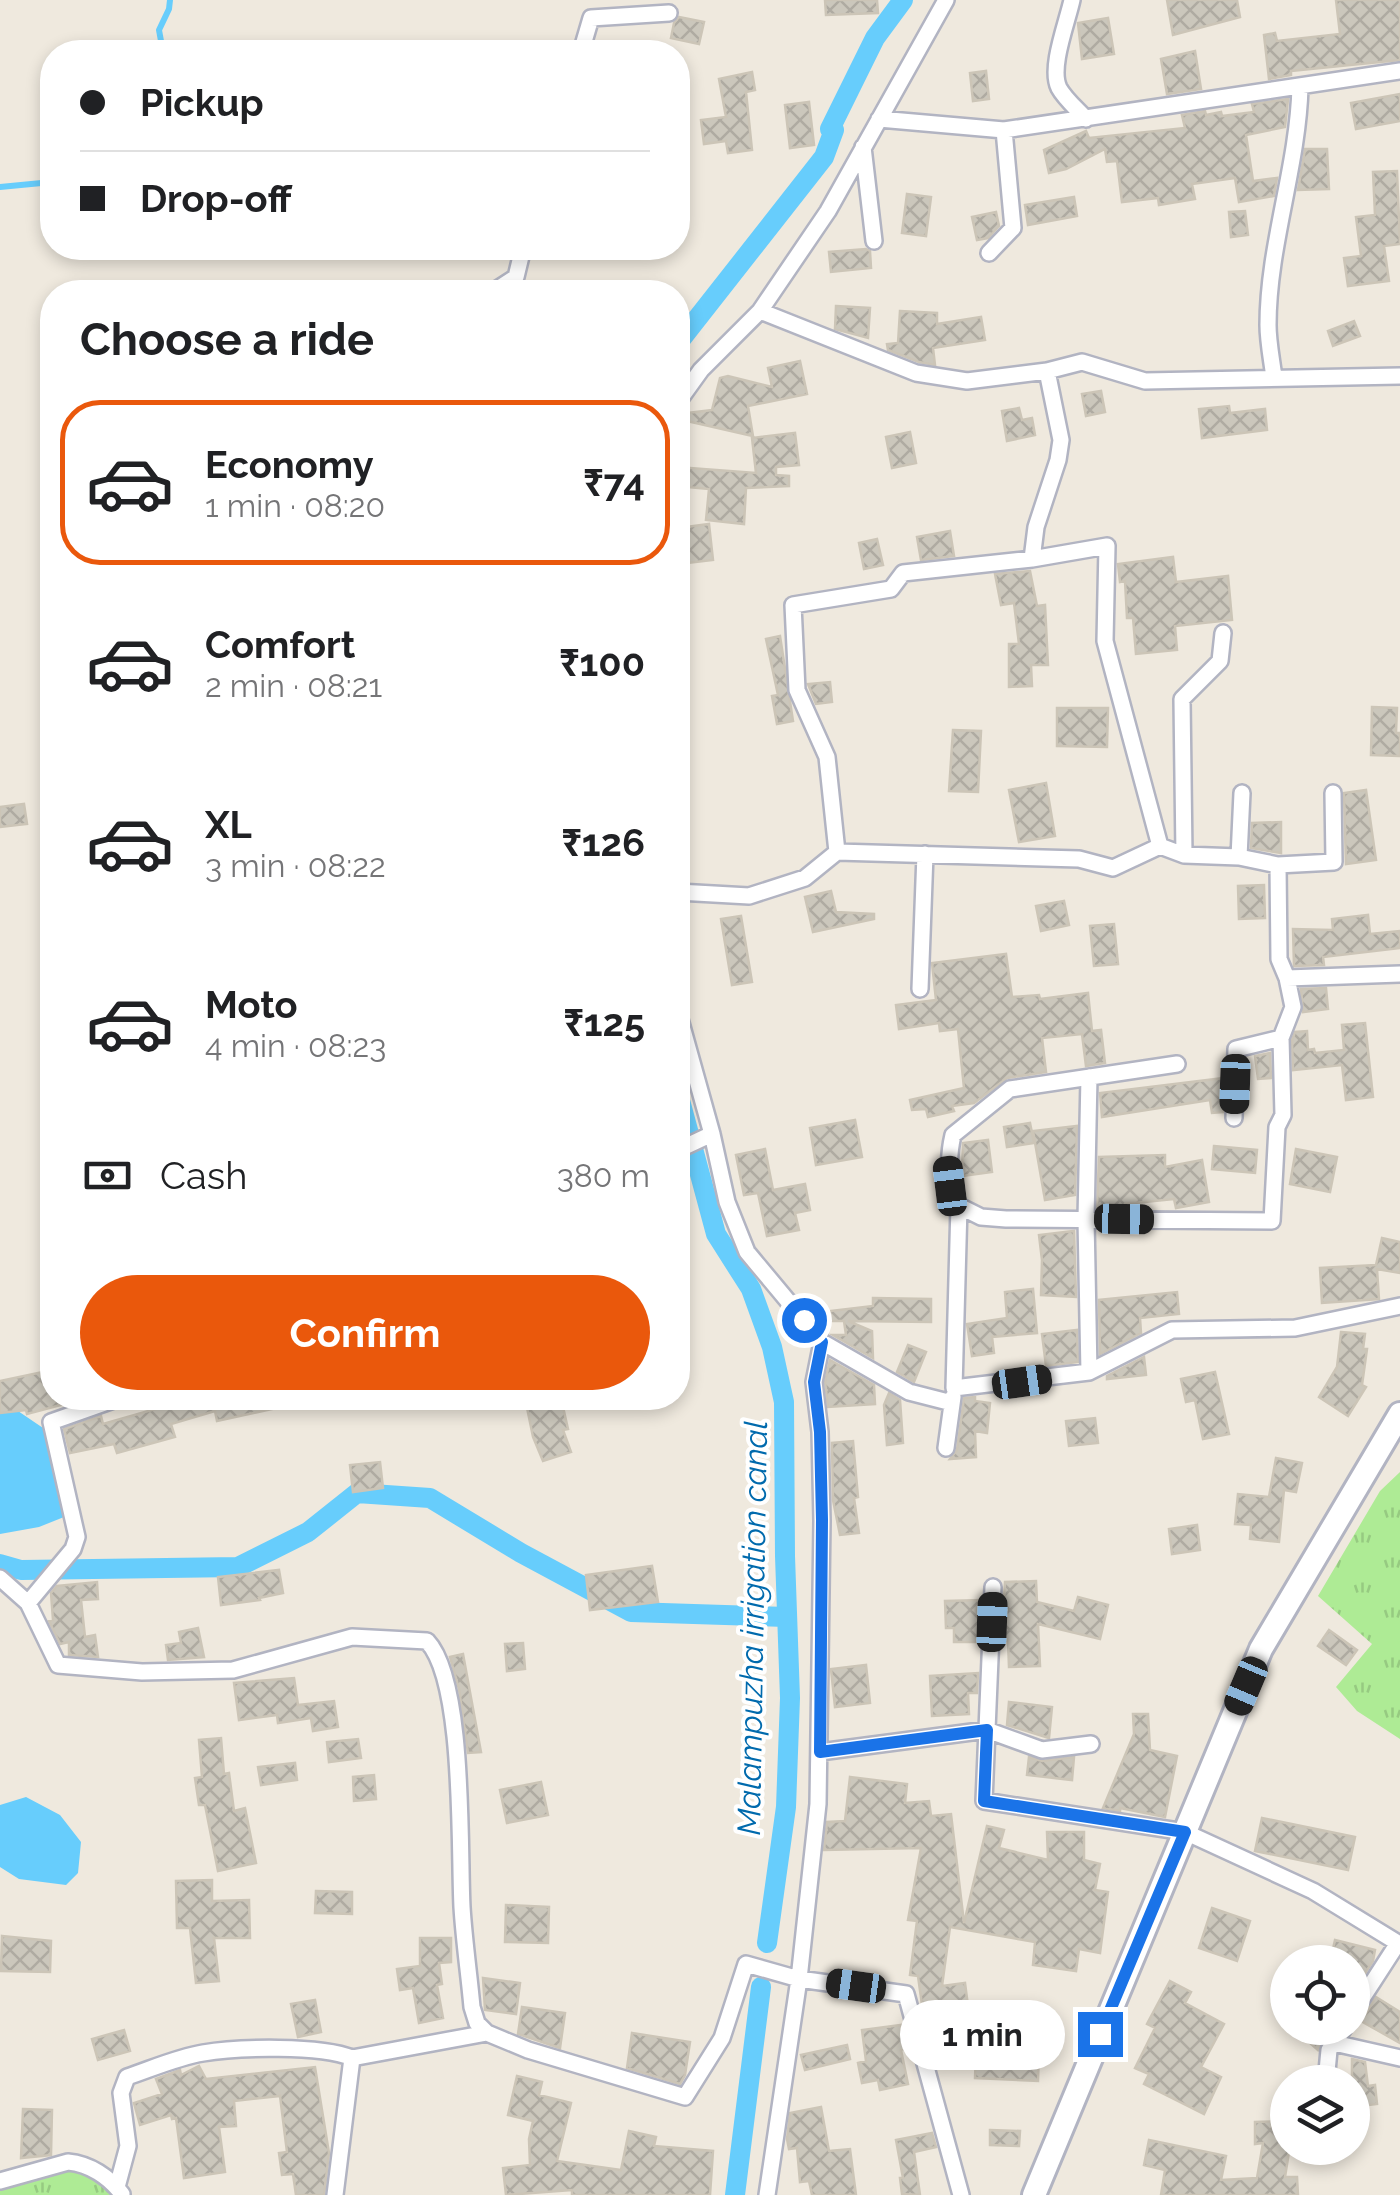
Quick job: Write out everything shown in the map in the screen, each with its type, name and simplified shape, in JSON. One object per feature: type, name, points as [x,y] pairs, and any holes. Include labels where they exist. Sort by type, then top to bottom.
[{"type":"main road","points":[[1034,2195],[1261,1649],[1400,1414]]},
{"type":"street","points":[[690,385],[760,311],[828,212],[946,0]]},
{"type":"street","points":[[1072,0],[1064,40],[1055,58],[1058,86],[1086,119]]},
{"type":"street","points":[[585,40],[591,18],[669,14]]},
{"type":"street","points":[[878,119],[1004,130],[1400,71]]},
{"type":"street","points":[[1274,378],[1268,326],[1273,264],[1300,114],[1300,87]]},
{"type":"street","points":[[989,253],[1014,228],[1004,130]]},
{"type":"street","points":[[863,147],[874,241]]},
{"type":"street","points":[[760,311],[916,373],[967,381],[1047,371],[1082,362],[1145,382],[1400,376]]},
{"type":"street","points":[[1032,558],[1036,527],[1062,440],[1047,371]]},
{"type":"street","points":[[838,852],[827,757],[797,690],[794,605],[891,589],[903,573],[1107,546],[1106,641],[1160,846]]},
{"type":"street","points":[[1184,855],[1182,699],[1220,662],[1224,634]]},
{"type":"street","points":[[1239,857],[1242,793]]},
{"type":"street","points":[[690,893],[749,896],[805,878],[838,852],[1079,858],[1113,868],[1160,846],[1184,855],[1239,857],[1278,864],[1334,862],[1333,793]]},
{"type":"street","points":[[920,989],[924,854]]},
{"type":"street","points":[[959,1206],[982,1217],[1272,1222],[1276,1127],[1284,1115],[1281,1038],[1293,1007],[1279,960],[1278,864]]},
{"type":"street","points":[[1287,978],[1400,974]]},
{"type":"street","points":[[1234,1118],[1236,1049],[1281,1038]]},
{"type":"street","points":[[690,1055],[727,1202],[747,1252],[822,1342],[908,1392],[953,1396],[1090,1372],[1172,1330],[1295,1328],[1400,1306]]},
{"type":"street","points":[[946,1448],[953,1396],[959,1206],[950,1186],[948,1165],[953,1135],[1010,1089],[1177,1064]]},
{"type":"street","points":[[1089,1077],[1086,1219],[1090,1372]]},
{"type":"street","points":[[690,1145],[712,1134]]},
{"type":"street","points":[[767,2195],[800,1978],[818,1804],[822,1520],[820,1432],[814,1382],[822,1342]]},
{"type":"street","points":[[28,1602],[73,1549],[77,1537],[51,1422],[85,1410]]},
{"type":"street","points":[[0,1578],[28,1602],[58,1664],[142,1672],[233,1670],[352,1637],[427,1641],[439,1653],[453,1725],[461,1804],[462,1904],[472,2008],[477,2022],[487,2032],[528,2050],[685,2097],[722,2038],[746,1964],[800,1978],[906,1994],[961,2195]]},
{"type":"street","points":[[993,1586],[984,1801],[1185,1832],[1314,1891],[1399,1944],[1370,1987]]},
{"type":"street","points":[[820,1752],[987,1730],[1042,1750],[1090,1744]]},
{"type":"street","points":[[0,2181],[68,2162],[88,2165],[120,2191],[128,2146],[121,2093],[127,2077],[202,2052],[297,2050],[337,2052],[352,2058],[487,2032]]},
{"type":"street","points":[[1346,2045],[1400,2058]]},
{"type":"street","points":[[335,2195],[352,2058]]},
{"type":"green space","points":[[1400,1472],[1400,1739],[1357,1711],[1336,1687],[1372,1644],[1318,1596],[1380,1491]]},
{"type":"green space","points":[[70,2169],[126,2195],[0,2195],[0,2190]]},
{"type":"water","points":[[18,1411],[46,1430],[67,1498],[64,1517],[39,1527],[0,1534],[0,1413]]},
{"type":"water","points":[[26,1797],[60,1815],[81,1842],[78,1873],[66,1885],[19,1879],[0,1867],[0,1805]]},
{"type":"building","points":[[825,0],[877,0],[878,13],[826,15]]},
{"type":"building","points":[[1167,0],[1237,0],[1240,17],[1173,35]]},
{"type":"building","points":[[1336,0],[1400,0],[1400,60],[1291,71],[1291,75],[1269,79],[1264,35],[1275,33],[1277,41],[1340,34]]},
{"type":"building","points":[[679,17],[704,22],[699,44],[671,38]]},
{"type":"building","points":[[1108,18],[1114,54],[1082,59],[1078,23]]},
{"type":"building","points":[[1195,51],[1201,89],[1167,94],[1161,59]]},
{"type":"building","points":[[986,71],[989,99],[973,101],[970,73]]},
{"type":"building","points":[[752,72],[755,90],[746,92],[752,150],[728,153],[726,141],[704,144],[701,120],[726,117],[719,79]]},
{"type":"building","points":[[1400,94],[1400,121],[1356,129],[1351,103]]},
{"type":"building","points":[[1288,99],[1285,127],[1246,135],[1253,181],[1277,178],[1274,196],[1239,202],[1235,178],[1192,184],[1195,199],[1159,205],[1158,198],[1122,202],[1117,161],[1107,162],[1105,149],[1066,169],[1049,173],[1044,150],[1086,131],[1089,138],[1185,128],[1182,115],[1205,111],[1206,115],[1221,112],[1222,116],[1254,112],[1252,104]]},
{"type":"building","points":[[809,102],[814,145],[790,148],[785,105]]},
{"type":"building","points":[[1305,149],[1327,149],[1329,189],[1298,190]]},
{"type":"building","points":[[1397,171],[1400,244],[1384,246],[1389,281],[1348,286],[1344,258],[1361,256],[1356,217],[1375,215],[1373,172]]},
{"type":"building","points":[[907,194],[931,197],[926,236],[902,233]]},
{"type":"building","points":[[1074,197],[1077,216],[1028,225],[1025,205]]},
{"type":"building","points":[[1245,211],[1248,235],[1231,237],[1229,212]]},
{"type":"building","points":[[996,212],[999,226],[988,238],[977,240],[972,217]]},
{"type":"building","points":[[870,251],[871,268],[831,272],[829,252]]},
{"type":"building","points":[[836,306],[870,308],[868,338],[835,329]]},
{"type":"building","points":[[900,311],[937,313],[937,324],[981,317],[985,340],[933,348],[935,365],[919,362],[888,350],[887,344],[898,343]]},
{"type":"building","points":[[1354,321],[1360,336],[1333,346],[1328,331]]},
{"type":"building","points":[[800,361],[807,394],[748,406],[753,436],[690,422],[690,413],[712,410],[720,378],[728,376],[772,387],[768,368]]},
{"type":"building","points":[[1101,391],[1105,412],[1086,416],[1082,394]]},
{"type":"building","points":[[1229,406],[1230,413],[1265,409],[1267,430],[1202,438],[1199,409]]},
{"type":"building","points":[[1019,408],[1022,420],[1032,418],[1035,435],[1007,441],[1002,411]]},
{"type":"building","points":[[910,432],[916,463],[892,468],[886,437]]},
{"type":"building","points":[[795,433],[799,465],[776,467],[776,475],[789,476],[789,486],[746,488],[744,524],[706,520],[709,489],[690,487],[690,468],[756,473],[752,438]]},
{"type":"building","points":[[709,524],[713,560],[690,563],[690,526]]},
{"type":"building","points":[[950,531],[954,556],[921,560],[917,537]]},
{"type":"building","points":[[877,539],[883,565],[864,569],[859,543]]},
{"type":"building","points":[[1173,557],[1176,582],[1228,576],[1232,620],[1175,626],[1177,650],[1136,654],[1133,618],[1127,618],[1125,581],[1120,582],[1118,564]]},
{"type":"building","points":[[1030,571],[1037,606],[1045,605],[1048,665],[1031,665],[1032,686],[1009,687],[1009,644],[1019,644],[1014,603],[1001,605],[995,574]]},
{"type":"building","points":[[780,636],[793,721],[777,724],[772,696],[778,695],[766,639]]},
{"type":"building","points":[[830,682],[832,702],[816,704],[808,684]]},
{"type":"building","points":[[1372,707],[1397,708],[1400,756],[1371,755]]},
{"type":"building","points":[[1057,708],[1108,708],[1107,747],[1057,746]]},
{"type":"building","points":[[953,730],[981,731],[978,792],[949,791]]},
{"type":"building","points":[[1046,783],[1055,836],[1019,842],[1009,790]]},
{"type":"building","points":[[1366,790],[1376,860],[1346,864],[1344,793]]},
{"type":"building","points":[[24,804],[27,824],[0,827],[0,807]]},
{"type":"building","points":[[1281,822],[1281,853],[1251,848],[1252,823]]},
{"type":"building","points":[[1264,885],[1265,918],[1239,919],[1238,886]]},
{"type":"building","points":[[831,891],[836,912],[874,914],[874,919],[813,932],[805,897]]},
{"type":"building","points":[[1064,901],[1069,925],[1041,931],[1036,906]]},
{"type":"building","points":[[1368,915],[1370,934],[1400,931],[1400,948],[1323,957],[1324,965],[1294,966],[1293,929],[1333,930],[1332,919]]},
{"type":"building","points":[[741,916],[752,982],[732,985],[721,919]]},
{"type":"building","points":[[1114,924],[1118,964],[1094,966],[1090,926]]},
{"type":"building","points":[[1006,954],[1012,997],[1039,995],[1040,999],[1088,993],[1092,1031],[1101,1030],[1105,1063],[1086,1066],[1082,1034],[1042,1038],[1046,1072],[1007,1078],[974,1103],[952,1106],[954,1111],[928,1117],[926,1109],[912,1110],[910,1100],[964,1088],[958,1029],[940,1031],[939,1023],[899,1029],[896,1005],[936,1000],[932,963]]},
{"type":"building","points":[[1326,988],[1328,1009],[1303,1012],[1301,989]]},
{"type":"building","points":[[1365,1023],[1373,1097],[1346,1100],[1342,1065],[1293,1070],[1295,1032],[1307,1031],[1308,1050],[1314,1049],[1315,1053],[1344,1050],[1342,1025]]},
{"type":"building","points":[[1270,1053],[1271,1078],[1258,1079],[1255,1056]]},
{"type":"building","points":[[1224,1078],[1223,1112],[1212,1113],[1210,1100],[1102,1117],[1100,1093]]},
{"type":"building","points":[[855,1120],[862,1157],[816,1165],[810,1128]]},
{"type":"building","points":[[1030,1123],[1034,1143],[1007,1147],[1004,1127]]},
{"type":"building","points":[[1077,1126],[1075,1195],[1045,1200],[1033,1131]]},
{"type":"building","points":[[988,1140],[992,1172],[962,1176],[963,1143]]},
{"type":"building","points":[[1214,1146],[1257,1150],[1255,1173],[1212,1169]]},
{"type":"building","points":[[765,1149],[773,1190],[805,1184],[810,1210],[795,1213],[799,1230],[767,1236],[758,1193],[744,1195],[736,1155]]},
{"type":"building","points":[[1296,1149],[1337,1157],[1330,1192],[1290,1184]]},
{"type":"building","points":[[1165,1155],[1165,1167],[1202,1160],[1209,1202],[1176,1208],[1174,1199],[1125,1204],[1125,1209],[1097,1208],[1099,1157]]},
{"type":"building","points":[[1074,1231],[1076,1297],[1041,1295],[1039,1235]]},
{"type":"building","points":[[1382,1238],[1400,1242],[1400,1273],[1377,1269],[1379,1299],[1322,1303],[1320,1268],[1376,1265]]},
{"type":"building","points":[[1033,1289],[1037,1333],[992,1337],[994,1353],[972,1356],[967,1324],[1007,1318],[1005,1292]]},
{"type":"building","points":[[1177,1292],[1179,1314],[1140,1318],[1141,1333],[1100,1354],[1099,1300]]},
{"type":"building","points":[[873,1298],[931,1299],[931,1322],[848,1321],[872,1331],[873,1358],[833,1335],[846,1335],[844,1321],[831,1321],[830,1311],[873,1306]]},
{"type":"building","points":[[1077,1330],[1078,1362],[1046,1366],[1042,1334]]},
{"type":"building","points":[[1341,1332],[1365,1334],[1363,1349],[1367,1349],[1362,1385],[1366,1387],[1348,1416],[1319,1397],[1337,1367]]},
{"type":"building","points":[[908,1345],[926,1352],[914,1382],[897,1372]]},
{"type":"building","points":[[1144,1357],[1146,1375],[1107,1379],[1107,1376]]},
{"type":"building","points":[[830,1360],[874,1385],[875,1404],[828,1407],[825,1382]]},
{"type":"building","points":[[1215,1372],[1229,1434],[1203,1439],[1195,1400],[1186,1402],[1181,1379]]},
{"type":"building","points":[[40,1373],[42,1410],[0,1413],[0,1381]]},
{"type":"building","points":[[889,1393],[900,1400],[903,1443],[887,1445],[884,1405]]},
{"type":"building","points":[[975,1397],[975,1401],[990,1403],[987,1433],[975,1431],[976,1457],[950,1459],[957,1450],[964,1398]]},
{"type":"building","points":[[152,1410],[267,1410],[217,1421],[215,1411],[171,1424],[175,1437],[117,1453],[114,1444],[70,1453],[64,1429],[101,1416],[103,1424]]},
{"type":"building","points":[[527,1410],[564,1410],[568,1429],[563,1430],[571,1452],[543,1461]]},
{"type":"building","points":[[1095,1418],[1098,1443],[1069,1446],[1066,1421]]},
{"type":"building","points":[[853,1441],[859,1533],[840,1535],[833,1500],[832,1443]]},
{"type":"building","points":[[1276,1458],[1302,1463],[1296,1492],[1284,1490],[1279,1542],[1250,1539],[1251,1525],[1235,1524],[1238,1494],[1269,1497]]},
{"type":"building","points":[[380,1462],[383,1488],[353,1492],[350,1465]]},
{"type":"building","points":[[1197,1525],[1200,1550],[1172,1554],[1169,1529]]},
{"type":"building","points":[[652,1566],[658,1602],[590,1610],[586,1575]]},
{"type":"building","points":[[279,1570],[283,1593],[221,1605],[218,1577]]},
{"type":"building","points":[[1036,1581],[1037,1602],[1074,1611],[1078,1597],[1108,1605],[1100,1639],[1038,1624],[1040,1666],[1009,1667],[1008,1641],[1002,1641],[1005,1582]]},
{"type":"building","points":[[97,1582],[98,1599],[81,1600],[85,1637],[95,1635],[98,1657],[69,1655],[69,1642],[60,1644],[49,1621],[53,1620],[51,1593],[57,1586]]},
{"type":"building","points":[[981,1600],[979,1642],[954,1642],[954,1628],[946,1628],[945,1601]]},
{"type":"building","points":[[198,1628],[204,1657],[168,1660],[166,1645],[181,1643],[179,1632]]},
{"type":"building","points":[[1329,1630],[1357,1650],[1346,1665],[1318,1646]]},
{"type":"building","points":[[523,1643],[525,1669],[507,1671],[505,1644]]},
{"type":"building","points":[[463,1654],[481,1752],[468,1753],[450,1657]]},
{"type":"building","points":[[866,1665],[870,1703],[835,1707],[831,1669]]},
{"type":"building","points":[[978,1673],[977,1693],[968,1693],[969,1714],[932,1716],[930,1676]]},
{"type":"building","points":[[294,1678],[298,1705],[334,1701],[338,1727],[313,1731],[311,1718],[278,1723],[277,1715],[239,1720],[234,1683]]},
{"type":"building","points":[[1009,1702],[1052,1707],[1049,1738],[1007,1725]]},
{"type":"building","points":[[1133,1714],[1148,1714],[1150,1750],[1177,1756],[1165,1817],[1103,1808],[1134,1734]]},
{"type":"building","points":[[221,1738],[224,1774],[229,1773],[234,1811],[245,1808],[256,1863],[218,1871],[205,1805],[199,1805],[195,1778],[202,1777],[199,1740]]},
{"type":"building","points":[[358,1739],[361,1758],[329,1762],[327,1742]]},
{"type":"building","points":[[1029,1757],[1042,1761],[1074,1757],[1072,1780],[1027,1775]]},
{"type":"building","points":[[295,1763],[297,1780],[261,1785],[258,1767]]},
{"type":"building","points":[[374,1775],[376,1799],[354,1801],[353,1777]]},
{"type":"building","points":[[850,1777],[907,1784],[905,1803],[929,1801],[931,1816],[951,1814],[964,1923],[987,1826],[1004,1830],[999,1848],[1048,1860],[1047,1832],[1084,1832],[1084,1860],[1100,1864],[1095,1890],[1108,1892],[1100,1953],[1079,1949],[1076,1971],[1033,1965],[1035,1942],[950,1927],[942,1986],[965,1983],[968,2006],[923,2012],[918,1976],[910,1975],[917,1921],[908,1920],[921,1848],[824,1850],[827,1822],[845,1821]]},
{"type":"building","points":[[541,1782],[548,1815],[507,1823],[500,1790]]},
{"type":"building","points":[[1262,1818],[1355,1837],[1348,1870],[1255,1851]]},
{"type":"building","points":[[212,1880],[212,1901],[249,1900],[250,1938],[214,1938],[219,1981],[196,1983],[190,1928],[177,1928],[176,1881]]},
{"type":"building","points":[[316,1891],[352,1892],[352,1914],[315,1913]]},
{"type":"building","points":[[506,1905],[549,1907],[548,1943],[505,1942]]},
{"type":"building","points":[[1212,1908],[1250,1921],[1237,1961],[1199,1948]]},
{"type":"building","points":[[2,1936],[51,1941],[50,1972],[1,1971]]},
{"type":"building","points":[[420,1938],[451,1938],[451,1962],[439,1963],[442,1984],[437,1985],[443,2018],[419,2023],[413,1988],[400,1990],[397,1969],[420,1966]]},
{"type":"building","points":[[483,1978],[520,1983],[516,2014],[485,2010]]},
{"type":"building","points":[[1170,1981],[1191,1992],[1185,2003],[1224,2024],[1201,2067],[1221,2077],[1204,2114],[1144,2084],[1149,2074],[1135,2068],[1155,2028],[1147,2024]]},
{"type":"building","points":[[1376,1997],[1400,2012],[1400,2043],[1370,2026],[1370,2007]]},
{"type":"building","points":[[315,2000],[321,2032],[298,2037],[291,2004]]},
{"type":"building","points":[[522,2007],[565,2013],[560,2048],[518,2034]]},
{"type":"building","points":[[901,2025],[908,2084],[880,2090],[878,2080],[862,2083],[858,2063],[866,2061],[862,2030]]},
{"type":"building","points":[[124,2030],[130,2051],[98,2060],[92,2039]]},
{"type":"building","points":[[632,2033],[690,2042],[680,2084],[627,2068]]},
{"type":"building","points":[[1007,2034],[1054,2036],[1053,2053],[1039,2053],[1038,2081],[975,2078],[976,2052],[1006,2053]]},
{"type":"building","points":[[847,2045],[850,2059],[805,2070],[801,2055]]},
{"type":"building","points":[[199,2066],[206,2079],[315,2067],[329,2153],[324,2195],[296,2195],[293,2174],[282,2175],[279,2153],[287,2152],[280,2096],[234,2101],[236,2126],[219,2127],[225,2172],[184,2178],[176,2118],[171,2115],[140,2125],[134,2103],[162,2094],[156,2079],[180,2070],[181,2075]]},
{"type":"building","points":[[517,2076],[542,2082],[539,2095],[571,2103],[557,2161],[621,2170],[629,2131],[656,2137],[654,2146],[713,2151],[710,2195],[572,2195],[572,2190],[506,2195],[503,2168],[530,2165],[533,2121],[508,2115]]},
{"type":"building","points":[[1375,2085],[1377,2104],[1370,2105],[1370,2086]]},
{"type":"building","points":[[821,2107],[829,2151],[850,2149],[856,2195],[812,2195],[809,2181],[800,2182],[797,2148],[789,2149],[787,2139],[790,2113]]},
{"type":"building","points":[[23,2109],[52,2110],[51,2155],[21,2158]]},
{"type":"building","points":[[1255,2122],[1270,2122],[1270,2165],[1287,2165],[1285,2177],[1297,2177],[1298,2195],[1161,2195],[1165,2170],[1144,2165],[1149,2140],[1226,2156],[1221,2180],[1257,2178],[1263,2143],[1255,2144]]},
{"type":"building","points":[[990,2130],[1020,2131],[1019,2146],[990,2145]]},
{"type":"building","points":[[932,2133],[936,2147],[914,2152],[920,2195],[902,2194],[896,2140]]},
{"type":"waterway","points":[[161,40],[159,30],[170,0]]},
{"type":"waterway","name":"Malampuzha irrigation canal","points":[[690,328],[824,157],[834,130],[830,129],[875,38],[903,0]]},
{"type":"waterway","points":[[0,187],[40,183]]},
{"type":"waterway","name":"Malampuzha irrigation canal","points":[[690,1138],[716,1234],[751,1289],[772,1347],[784,1402],[790,1698],[786,1807],[767,1943]]},
{"type":"waterway","points":[[0,1564],[21,1570],[238,1567],[308,1532],[357,1493],[430,1498],[631,1612],[787,1617]]},
{"type":"waterway","name":"Malampuzha irrigation canal","points":[[735,2195],[761,1987]]},
{"type":"route","points":[[804,1320],[822,1342],[814,1382],[820,1432],[822,1520],[820,1752],[987,1730],[984,1801],[1185,1832],[1100,2034]]}]
